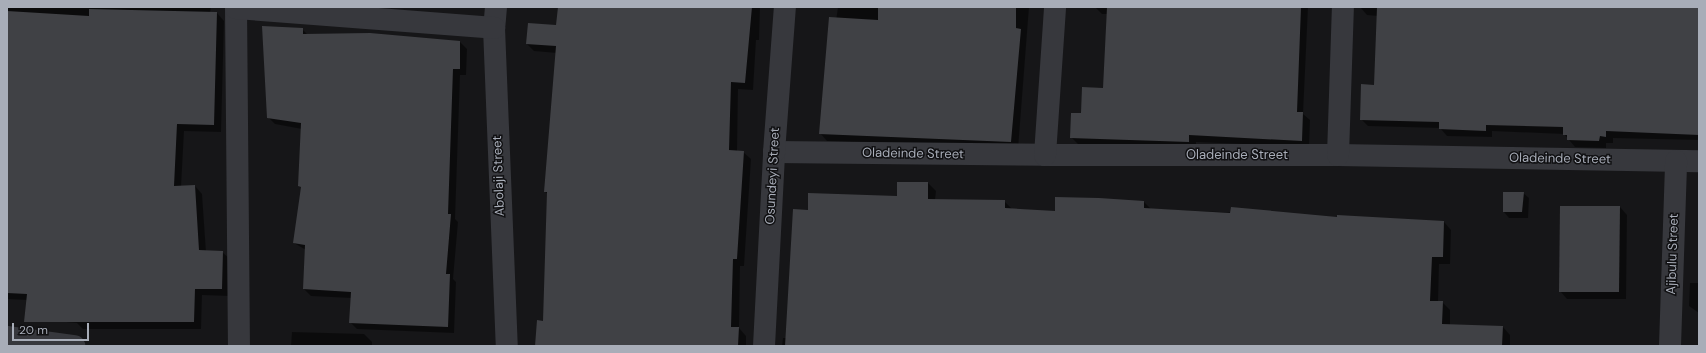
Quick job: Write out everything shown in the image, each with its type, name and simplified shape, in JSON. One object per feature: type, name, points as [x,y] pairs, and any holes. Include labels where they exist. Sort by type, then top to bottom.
[{"type":"street","name":"Osundeyi Street","points":[[764,346],[774,152],[785,7]]},
{"type":"street","points":[[1045,156],[1055,7]]},
{"type":"street","points":[[1338,155],[1343,7]]},
{"type":"street","points":[[239,346],[236,8],[495,17]]},
{"type":"street","name":"Abolaji Street","points":[[495,17],[507,346]]},
{"type":"street","name":"Oladeinde Street","points":[[774,152],[1045,156],[1338,155],[1699,161]]},
{"type":"street","name":"Ajibulu Street","points":[[1670,346],[1676,161]]},
{"type":"street","points":[[7,337],[74,346]]},
{"type":"building","points":[[558,7],[752,7],[745,83],[731,82],[729,150],[744,151],[737,259],[733,259],[731,327],[739,327],[738,346],[535,346],[537,320],[543,321],[547,192],[544,192],[556,46],[526,44],[528,23],[556,25]]},
{"type":"building","points":[[878,7],[1016,7],[1016,28],[1021,29],[1011,142],[819,134],[829,17],[878,20]]},
{"type":"building","points":[[1107,7],[1301,7],[1297,112],[1303,112],[1302,141],[1189,135],[1189,142],[1070,138],[1071,113],[1081,113],[1082,87],[1103,88]]},
{"type":"building","points":[[1377,7],[1699,7],[1699,135],[1606,131],[1606,137],[1600,136],[1599,141],[1567,140],[1567,135],[1563,135],[1563,127],[1486,125],[1486,131],[1439,129],[1439,122],[1360,120],[1361,84],[1374,85]]},
{"type":"building","points":[[89,9],[217,12],[214,125],[177,124],[174,186],[195,185],[199,250],[223,251],[222,289],[195,289],[194,322],[24,322],[27,294],[7,293],[7,11],[89,16]]},
{"type":"building","points":[[262,26],[303,28],[303,34],[370,33],[460,41],[460,69],[453,69],[448,214],[451,214],[446,274],[450,274],[448,327],[349,323],[351,292],[303,289],[305,245],[293,243],[301,187],[298,186],[301,123],[267,118]]},
{"type":"building","points":[[897,182],[928,182],[928,199],[1005,200],[1005,208],[1055,211],[1055,197],[1099,198],[1144,201],[1144,208],[1230,213],[1231,207],[1337,217],[1337,215],[1444,221],[1443,257],[1432,257],[1430,301],[1443,301],[1442,324],[1503,326],[1502,346],[785,346],[793,209],[808,210],[808,193],[897,196]]},
{"type":"building","points":[[1503,192],[1524,192],[1522,212],[1503,212]]},
{"type":"building","points":[[1560,206],[1620,206],[1619,292],[1559,292]]}]
